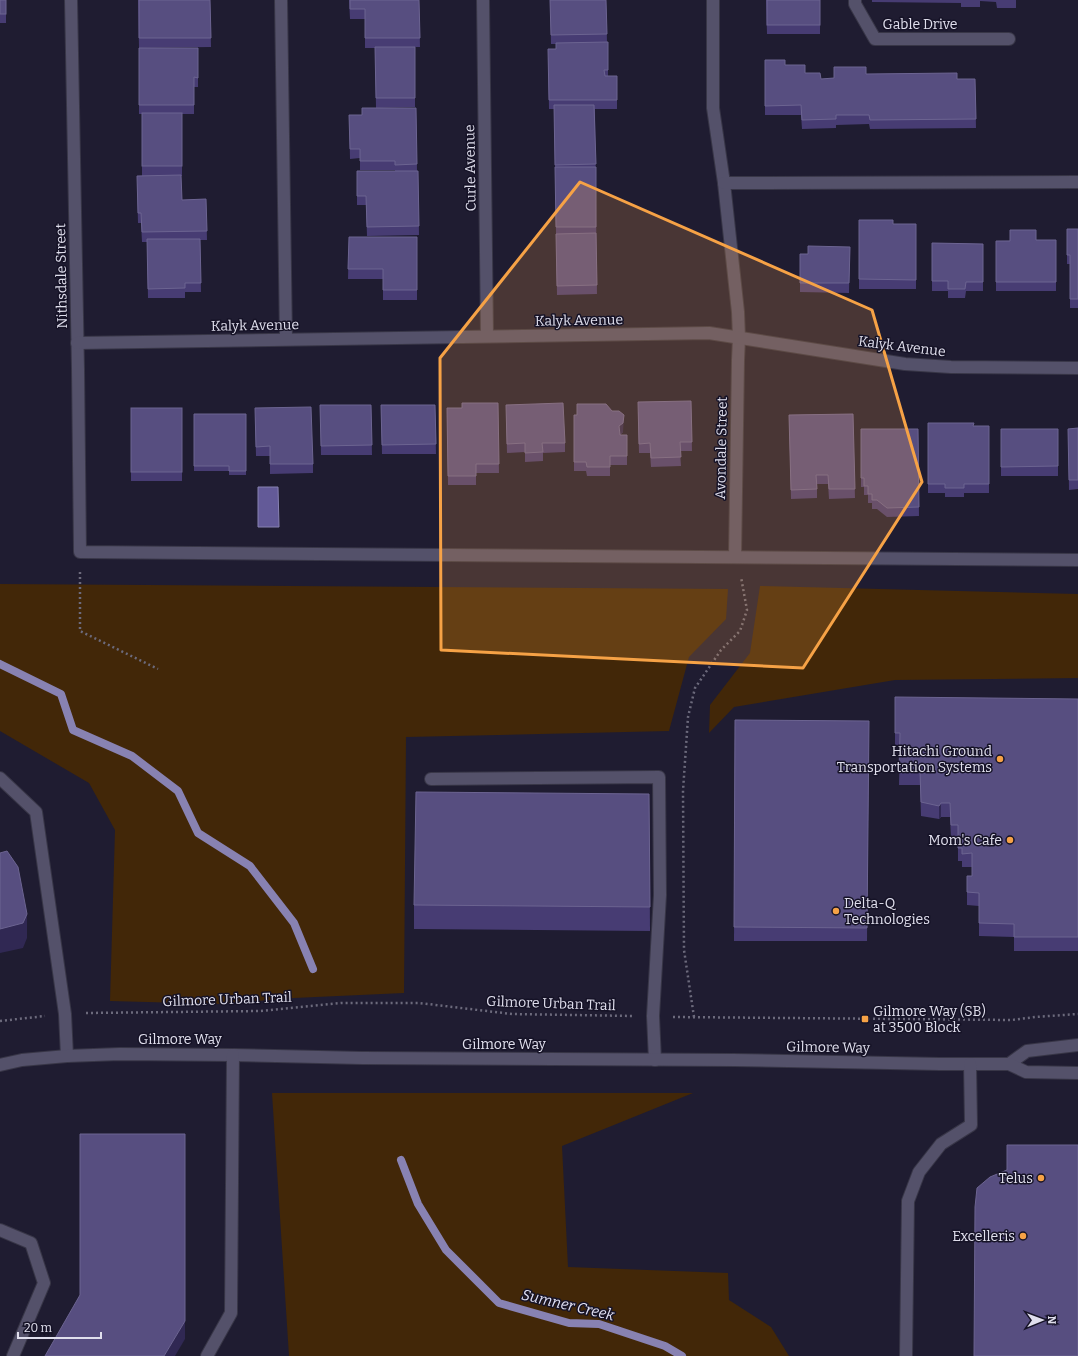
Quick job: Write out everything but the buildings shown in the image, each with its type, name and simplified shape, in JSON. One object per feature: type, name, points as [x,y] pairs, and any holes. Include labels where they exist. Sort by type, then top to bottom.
[{"type":"street","name":"Nithsdale Street","points":[[71,0],[80,552]]},
{"type":"street","points":[[281,0],[286,339]]},
{"type":"street","name":"Curle Avenue","points":[[483,0],[487,336]]},
{"type":"street","name":"Avondale Street","points":[[713,0],[713,108],[724,183],[738,312],[739,338],[735,557]]},
{"type":"street","name":"Gable Drive","points":[[855,0],[854,4],[875,39],[1009,39]]},
{"type":"street","points":[[724,183],[1078,182]]},
{"type":"street","name":"Kalyk Avenue","points":[[77,343],[709,333],[905,364],[951,367],[1078,368]]},
{"type":"street","points":[[80,552],[1078,560]]},
{"type":"street","points":[[430,779],[659,777],[660,895],[653,1016],[655,1060]]},
{"type":"street","points":[[0,778],[36,812],[65,1014],[67,1056]]},
{"type":"street","points":[[1009,1064],[1027,1051],[1078,1045]]},
{"type":"street","name":"Gilmore Way","points":[[0,1065],[22,1060],[67,1056],[120,1054],[1009,1064],[1026,1072],[1078,1072]]},
{"type":"street","points":[[207,1356],[231,1313],[233,1055]]},
{"type":"street","points":[[906,1356],[908,1201],[920,1172],[942,1144],[971,1125],[970,1064]]},
{"type":"street","points":[[0,1230],[32,1243],[44,1283],[13,1356]]},
{"type":"path","points":[[80,552],[80,631],[158,669]]},
{"type":"path","points":[[694,1017],[684,950],[683,791],[688,717],[696,688],[722,650],[740,631],[747,610],[741,574],[735,557]]},
{"type":"path","name":"Gilmore Urban Trail","points":[[0,1021],[94,1012],[260,1011],[341,1003],[419,1003],[512,1014],[694,1017],[1012,1020],[1078,1014]]},
{"type":"highlighted area","points":[[580,182],[872,310],[922,482],[803,668],[441,650],[440,358]]},
{"type":"shaded area","points":[[258,487],[278,487],[279,527],[258,527]]},
{"type":"shaded area","points":[[0,584],[728,589],[726,619],[689,657],[669,731],[406,737],[404,993],[294,998],[221,1004],[110,1001],[115,830],[89,783],[0,731]]},
{"type":"shaded area","points":[[760,586],[1078,594],[1078,678],[895,680],[734,707],[709,733],[710,705],[750,653]]},
{"type":"shaded area","points":[[272,1093],[693,1093],[562,1146],[568,1267],[728,1273],[729,1300],[771,1327],[789,1356],[289,1356]]},
{"type":"waterway","name":"Sumner Creek","points":[[0,664],[61,694],[73,730],[132,756],[178,791],[198,833],[250,866],[294,923],[313,969]]},
{"type":"waterway","name":"Sumner Creek","points":[[401,1160],[418,1204],[446,1250],[499,1303],[569,1323],[599,1324],[665,1346],[682,1356]]},
{"type":"place","name":"Hitachi Ground Transportation Systems","points":[[1000,759]]},
{"type":"place","name":"Mom's Cafe","points":[[1010,840]]},
{"type":"place","name":"Delta-Q Technologies","points":[[836,911]]},
{"type":"place","name":"Gilmore Way (SB) at 3500 Block","points":[[865,1019]]},
{"type":"place","name":"Telus","points":[[1041,1178]]},
{"type":"place","name":"Excelleris","points":[[1023,1236]]}]
